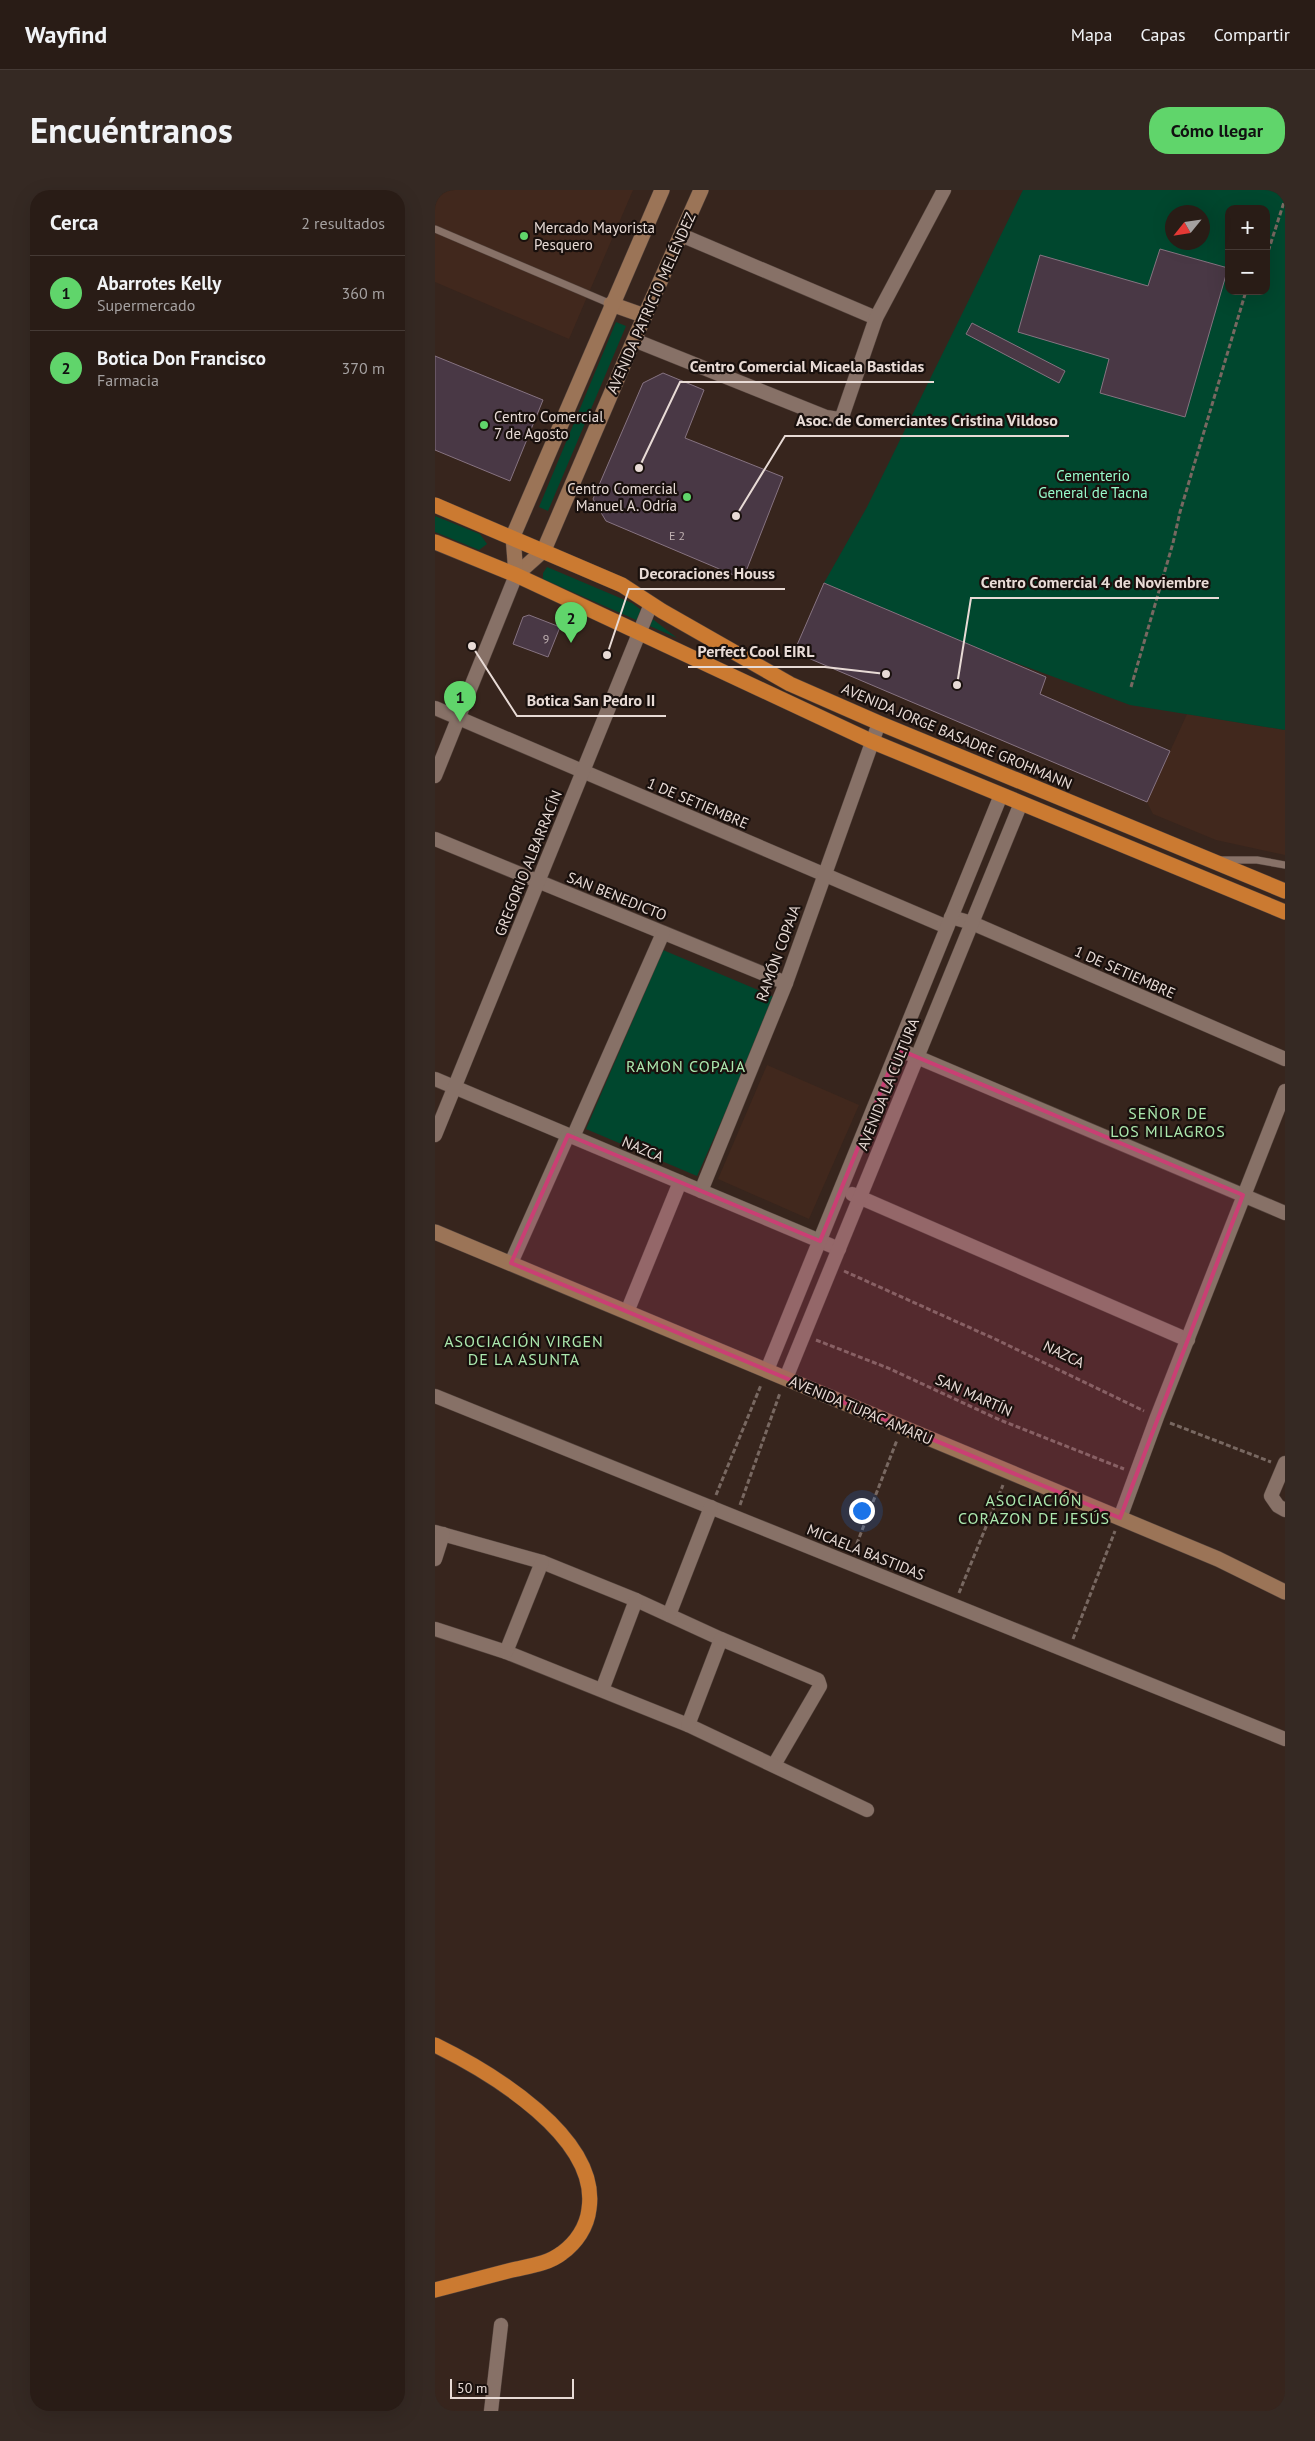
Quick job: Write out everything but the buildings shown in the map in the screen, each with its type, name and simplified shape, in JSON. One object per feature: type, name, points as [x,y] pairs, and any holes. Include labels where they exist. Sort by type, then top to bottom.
[{"type":"highway","name":"AVENIDA JORGE BASADRE GROHMANN","points":[[435,505],[513,536],[622,584],[651,604],[789,684],[1285,891]]},
{"type":"highway","points":[[435,542],[516,575],[871,741],[1285,912]]},
{"type":"highway","points":[[435,2044],[493,2076],[537,2111],[564,2140],[582,2165],[590,2188],[590,2200],[585,2224],[580,2235],[561,2254],[550,2260],[435,2290]]},
{"type":"street","points":[[435,776],[516,575],[513,536],[611,304],[662,190]]},
{"type":"street","name":"AVENIDA PATRICIO MELÉNDEZ","points":[[516,575],[544,550],[701,190]]},
{"type":"street","points":[[634,340],[826,418],[839,419],[843,414],[875,318],[944,190]]},
{"type":"street","points":[[681,235],[875,318]]},
{"type":"street","points":[[611,304],[645,316]]},
{"type":"street","name":"GREGORIO ALBARRACÍN","points":[[435,1135],[651,604]]},
{"type":"street","name":"1 DE SETIEMBRE","points":[[435,708],[824,874],[949,922],[972,923],[1285,1059]]},
{"type":"street","name":"RAMÓN COPAJA","points":[[701,1191],[786,983],[879,723]]},
{"type":"street","name":"AVENIDA LA CULTURA","points":[[767,1370],[1001,794]]},
{"type":"street","name":"AVENIDA LA CULTURA","points":[[786,1378],[1021,803]]},
{"type":"street","name":"SAN BENEDICTO","points":[[435,839],[786,983]]},
{"type":"street","points":[[511,1263],[663,933]]},
{"type":"street","points":[[898,1049],[1285,1213]]},
{"type":"street","name":"NAZCA","points":[[435,1080],[839,1249]]},
{"type":"street","points":[[1120,1518],[1157,1418],[1285,1091]]},
{"type":"street","points":[[627,1312],[680,1182]]},
{"type":"street","points":[[841,1189],[1188,1340]]},
{"type":"street","name":"AVENIDA TUPAC AMARU","points":[[435,1232],[1218,1559],[1285,1592]]},
{"type":"street","name":"MICAELA BASTIDAS","points":[[435,1396],[1285,1739]]},
{"type":"street","points":[[1284,1465],[1271,1496],[1278,1506],[1285,1510]]},
{"type":"street","points":[[669,1615],[711,1507]]},
{"type":"street","points":[[435,1559],[439,1533],[542,1562],[636,1600],[818,1680],[820,1682],[774,1765]]},
{"type":"street","points":[[506,1652],[542,1562]]},
{"type":"street","points":[[602,1690],[636,1600]]},
{"type":"street","points":[[435,1629],[506,1652],[688,1725],[867,1810]]},
{"type":"street","points":[[688,1725],[721,1639]]},
{"type":"street","points":[[491,2411],[501,2325]]},
{"type":"lane","points":[[435,229],[611,304]]},
{"type":"lane","points":[[1211,861],[1257,860],[1285,865]]},
{"type":"path","points":[[1269,250],[1285,198]]},
{"type":"path","points":[[1131,687],[1173,543],[1179,512],[1246,295]]},
{"type":"path","name":"NAZCA","points":[[832,1266],[995,1339],[1157,1418],[1284,1465]]},
{"type":"path","name":"SAN MARTÍN","points":[[803,1335],[888,1368],[1000,1420],[1136,1474]]},
{"type":"path","points":[[711,1507],[767,1370]]},
{"type":"path","points":[[736,1517],[786,1378]]},
{"type":"path","points":[[849,1563],[903,1427]]},
{"type":"path","points":[[954,1605],[1009,1471]]},
{"type":"path","points":[[1068,1651],[1120,1518]]},
{"type":"highlighted area","points":[[898,1049],[1243,1195],[1120,1518],[511,1263],[568,1135],[820,1241]]},
{"type":"shaded area","name":"Mercado Mayorista Pesquero","points":[[435,190],[633,190],[569,339],[435,282]]},
{"type":"shaded area","points":[[1187,714],[1285,730],[1285,855],[1216,840],[1153,814],[1147,802]]},
{"type":"shaded area","points":[[767,1065],[859,1105],[809,1219],[718,1179]]},
{"type":"green space","name":"Cementerio General de Tacna","points":[[1023,190],[1285,190],[1285,730],[1130,705],[989,653],[824,583],[867,507]]},
{"type":"green space","points":[[616,322],[626,326],[548,511],[539,507]]},
{"type":"green space","points":[[435,516],[480,534],[487,544],[479,550],[435,532]]},
{"type":"green space","points":[[547,567],[632,603],[677,638],[543,579],[543,573]]},
{"type":"green space","points":[[663,950],[772,996],[775,1001],[697,1176],[586,1129]]},
{"type":"place","name":"Mercado Mayorista Pesquero","points":[[524,236]]},
{"type":"place","name":"Centro Comercial 7 de Agosto","points":[[484,425]]},
{"type":"place","name":"Centro Comercial Micaela Bastidas","points":[[639,468]]},
{"type":"place","name":"Centro Comercial Manuel A. Odría","points":[[687,497]]},
{"type":"place","name":"Asoc. de Comerciantes Cristina Vildoso","points":[[736,516]]},
{"type":"place","name":"Botica Don Francisco","points":[[571,643]]},
{"type":"place","name":"Botica San Pedro II","points":[[472,646]]},
{"type":"place","name":"Decoraciones Houss","points":[[607,655]]},
{"type":"place","name":"Perfect Cool EIRL","points":[[886,674]]},
{"type":"place","name":"Centro Comercial 4 de Noviembre","points":[[957,685]]},
{"type":"place","name":"Abarrotes Kelly","points":[[460,722]]},
{"type":"district","name":"RAMON COPAJA","points":[[686,1066]]},
{"type":"district","name":"SEÑOR DE LOS MILAGROS","points":[[1168,1122]]},
{"type":"district","name":"ASOCIACIÓN VIRGEN DE LA ASUNTA","points":[[524,1350]]},
{"type":"district","name":"ASOCIACIÓN CORAZON DE JESÚS","points":[[1034,1509]]}]
